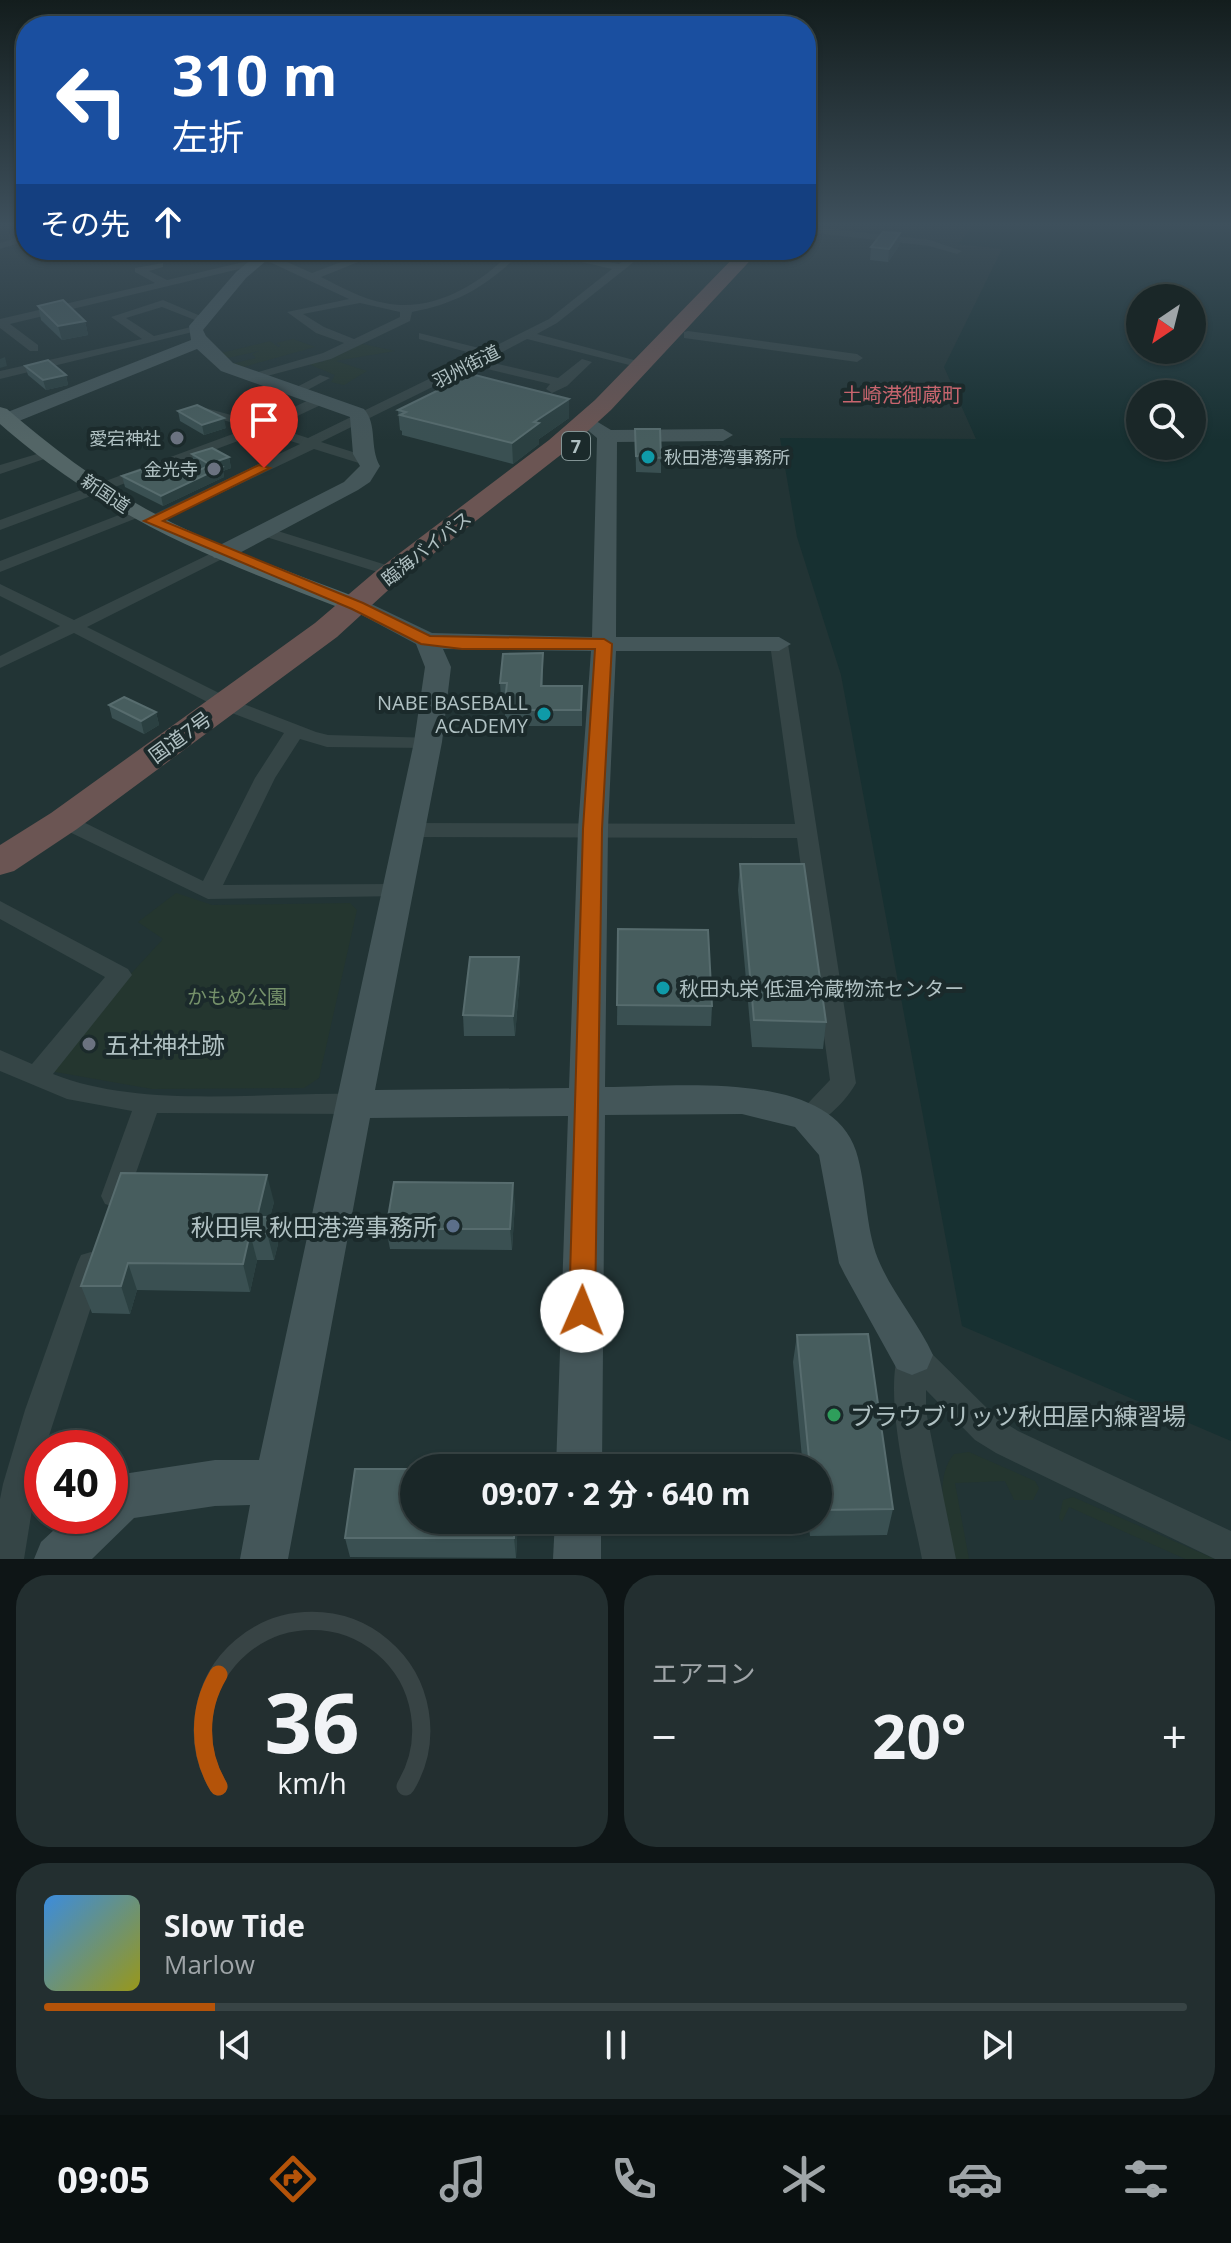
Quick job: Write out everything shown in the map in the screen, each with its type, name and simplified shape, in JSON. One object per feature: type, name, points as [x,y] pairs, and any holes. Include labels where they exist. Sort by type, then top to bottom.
[{"type":"highway","name":"臨海バイパス","points":[[357,606],[393,572],[596,428],[641,366],[708,296]]},
{"type":"highway","name":"臨海バイパス","points":[[357,606],[402,582],[596,428],[724,296]]},
{"type":"highway","name":"国道7号","points":[[0,862],[64,821],[357,606]]},
{"type":"main road","name":"新国道","points":[[2,418],[98,490],[144,517],[222,553],[357,606]]},
{"type":"street","points":[[1,323],[112,296]]},
{"type":"street","points":[[2,418],[200,331],[230,296]]},
{"type":"street","points":[[351,296],[391,311],[406,311],[452,296]]},
{"type":"street","name":"羽州街道","points":[[0,567],[144,517],[311,443],[527,335],[553,321],[585,296]]},
{"type":"street","points":[[352,342],[320,330],[293,312],[359,300]]},
{"type":"street","points":[[0,663],[265,532],[363,478],[370,466],[361,446],[361,418],[227,367],[200,331],[164,303],[117,317],[150,339]]},
{"type":"street","points":[[252,378],[327,356],[406,319],[406,311]]},
{"type":"street","points":[[1,323],[34,348]]},
{"type":"street","points":[[0,375],[150,339],[200,331]]},
{"type":"street","points":[[527,335],[641,366]]},
{"type":"street","points":[[688,335],[857,358]]},
{"type":"street","points":[[423,336],[489,354]]},
{"type":"street","points":[[473,362],[562,383]]},
{"type":"street","points":[[535,400],[562,383],[586,362]]},
{"type":"street","points":[[293,392],[324,378]]},
{"type":"street","points":[[0,525],[261,428],[320,400]]},
{"type":"street","points":[[203,409],[367,461]]},
{"type":"street","points":[[579,1454],[593,829],[604,644],[596,428],[723,435]]},
{"type":"street","points":[[0,470],[52,454]]},
{"type":"street","points":[[265,532],[393,572]]},
{"type":"street","points":[[0,589],[71,628],[226,704],[295,731],[327,741],[428,742]]},
{"type":"street","points":[[357,606],[427,640],[462,644],[779,644],[843,1083],[808,1117]]},
{"type":"street","points":[[264,1559],[395,891],[428,742],[438,667],[427,640]]},
{"type":"street","points":[[208,892],[265,778],[295,731]]},
{"type":"street","points":[[64,821],[208,892],[395,891]]},
{"type":"street","points":[[410,830],[805,831]]},
{"type":"street","points":[[0,909],[120,975],[36,1077]]},
{"type":"street","points":[[0,1059],[36,1077],[88,1095],[148,1102],[353,1104],[742,1100],[769,1104],[808,1117],[837,1150],[859,1263],[912,1355],[986,1429],[1007,1442],[1231,1549]]},
{"type":"street","points":[[7,1559],[12,1505],[34,1428],[148,1102]]},
{"type":"street","points":[[912,1355],[910,1411],[939,1559]]},
{"type":"street","points":[[128,1496],[215,1483],[277,1482]]},
{"type":"street","points":[[58,1559],[84,1534]]},
{"type":"street","points":[[577,1559],[578,1534]]},
{"type":"green space","points":[[293,339],[315,347],[240,368],[231,364],[256,358],[252,354],[259,351],[223,359],[217,354],[270,341],[278,347],[281,346],[276,343]]},
{"type":"green space","points":[[358,343],[395,351],[336,361],[367,371],[344,385],[331,382],[335,375],[306,363],[322,362]]},
{"type":"green space","name":"かもめ公園","points":[[176,893],[212,905],[350,903],[357,910],[319,1078],[304,1088],[152,1089],[50,1071],[101,1006],[163,939],[138,922]]},
{"type":"green space","points":[[969,1452],[1035,1481],[1039,1488],[1033,1500],[1014,1500],[1005,1481],[955,1483],[969,1559],[953,1559],[942,1490],[947,1465],[954,1454]]},
{"type":"green space","points":[[1073,1497],[1215,1559],[1185,1559],[1069,1507],[1062,1522],[1059,1518],[1063,1500]]},
{"type":"water","points":[[979,296],[1126,296],[1126,364],[1206,364],[1206,296],[1231,296],[1231,1441],[962,1326],[841,675],[797,537],[780,438],[976,439],[944,367]]},
{"type":"building","points":[[63,300],[85,321],[58,326],[38,306]]},
{"type":"building","points":[[48,360],[66,375],[43,380],[25,366]]},
{"type":"building","points":[[471,374],[569,399],[534,422],[539,423],[512,443],[400,415],[406,412],[398,410]]},
{"type":"building","points":[[197,405],[224,418],[202,425],[178,411]]},
{"type":"building","points":[[635,429],[660,429],[661,458],[636,456]]},
{"type":"building","points":[[212,448],[229,457],[209,464],[192,454]]},
{"type":"building","points":[[213,464],[222,467],[161,496],[122,476],[146,468],[179,479]]},
{"type":"building","points":[[543,653],[541,686],[582,686],[581,710],[504,710],[507,683],[500,683],[503,654]]},
{"type":"building","points":[[124,697],[156,712],[141,721],[109,705]]},
{"type":"building","points":[[740,864],[804,864],[826,1022],[754,1020]]},
{"type":"building","name":"秋田丸栄 低温冷蔵物流センター","points":[[618,929],[708,930],[712,1006],[617,1005]]},
{"type":"building","points":[[470,957],[519,957],[513,1016],[463,1015]]},
{"type":"building","points":[[121,1173],[267,1175],[257,1217],[271,1217],[267,1233],[250,1233],[243,1264],[128,1263],[121,1286],[81,1286]]},
{"type":"building","points":[[394,1182],[513,1183],[510,1229],[386,1229]]},
{"type":"building","name":"ブラウブリッツ秋田屋内練習場","points":[[868,1334],[893,1509],[832,1510],[832,1454],[809,1454],[797,1335]]},
{"type":"building","points":[[355,1469],[400,1469],[400,1534],[514,1534],[514,1538],[345,1538]]},
{"type":"place","name":"愛宕神社","points":[[177,438]]},
{"type":"place","name":"秋田港湾事務所","points":[[648,457]]},
{"type":"place","name":"金光寺","points":[[214,469]]},
{"type":"place","name":"NABE BASEBALL ACADEMY","points":[[544,714]]},
{"type":"place","name":"秋田丸栄 低温冷蔵物流センター","points":[[663,988]]},
{"type":"place","name":"五社神社跡","points":[[89,1044]]},
{"type":"place","name":"秋田県 秋田港湾事務所","points":[[453,1226]]},
{"type":"place","name":"ブラウブリッツ秋田屋内練習場","points":[[834,1415]]},
{"type":"district","name":"土崎港御蔵町","points":[[902,394]]},
{"type":"route","points":[[264,468],[151,521],[222,553],[357,606],[427,640],[462,644],[604,644],[593,829],[582,1311]]}]
